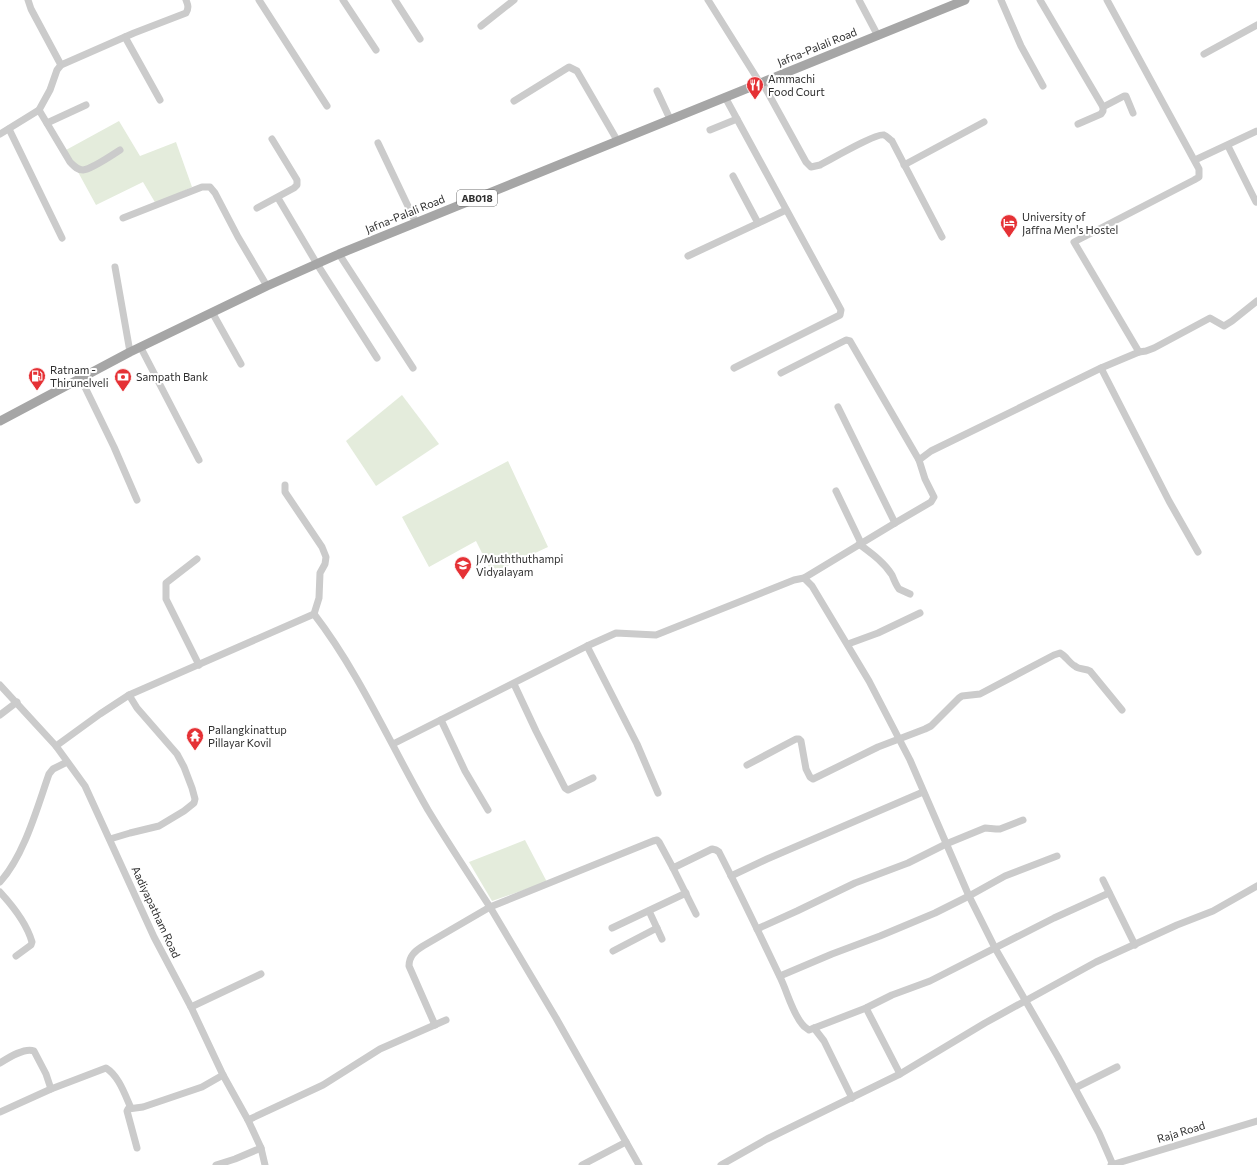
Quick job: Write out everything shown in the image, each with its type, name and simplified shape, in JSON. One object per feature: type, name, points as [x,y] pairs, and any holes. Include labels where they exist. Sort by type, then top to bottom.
[{"type":"main road","name":"Jafna-Palali Road","points":[[0,421],[130,352],[267,286],[339,254],[964,0]]},
{"type":"street","points":[[28,0],[31,9],[61,65]]},
{"type":"street","points":[[0,134],[39,110],[50,90],[57,70],[61,65],[125,37],[186,13],[188,6],[186,0]]},
{"type":"street","points":[[259,0],[327,106]]},
{"type":"street","points":[[343,0],[376,50]]},
{"type":"street","points":[[396,0],[420,39]]},
{"type":"street","points":[[481,26],[514,0]]},
{"type":"street","points":[[708,0],[761,83],[806,162],[811,167],[820,165],[871,138],[882,135],[886,136],[892,140],[942,237]]},
{"type":"street","points":[[859,0],[878,36]]},
{"type":"street","points":[[1001,0],[1021,46],[1043,86]]},
{"type":"street","points":[[1040,0],[1103,107],[1101,114],[1078,124]]},
{"type":"street","points":[[1107,0],[1199,169],[1199,177],[1194,180],[1074,242],[1139,352]]},
{"type":"street","points":[[1204,54],[1257,25]]},
{"type":"street","points":[[125,37],[160,100]]},
{"type":"street","points":[[514,101],[569,67],[577,71],[617,140]]},
{"type":"street","points":[[657,91],[670,119]]},
{"type":"street","points":[[1103,107],[1126,96],[1133,113]]},
{"type":"street","points":[[725,97],[841,310],[840,315],[734,368]]},
{"type":"street","points":[[47,124],[86,105]]},
{"type":"street","points":[[39,110],[75,168],[83,170],[90,168],[120,150]]},
{"type":"street","points":[[710,130],[737,119]]},
{"type":"street","points":[[904,165],[984,122]]},
{"type":"street","points":[[9,129],[62,238]]},
{"type":"street","points":[[1195,160],[1228,146],[1257,131]]},
{"type":"street","points":[[257,208],[294,188],[297,182],[272,139]]},
{"type":"street","points":[[378,143],[416,223]]},
{"type":"street","points":[[1228,146],[1256,202]]},
{"type":"street","points":[[733,176],[758,223]]},
{"type":"street","points":[[123,218],[202,187],[210,187],[215,193],[238,237],[267,286]]},
{"type":"street","points":[[278,198],[317,264],[377,358]]},
{"type":"street","points":[[688,256],[786,210]]},
{"type":"street","points":[[339,254],[412,368]]},
{"type":"street","points":[[115,267],[130,352]]},
{"type":"street","points":[[919,460],[931,451],[992,421],[1101,368],[1139,352],[1154,348],[1210,318],[1224,326],[1232,322],[1257,301]]},
{"type":"street","points":[[212,312],[241,364]]},
{"type":"street","points":[[393,744],[587,646],[616,633],[656,635],[794,580],[804,578],[933,500],[934,497],[925,479],[919,460],[850,341],[846,340],[781,373]]},
{"type":"street","points":[[140,348],[199,460]]},
{"type":"street","points":[[1101,368],[1168,501],[1198,552]]},
{"type":"street","points":[[81,379],[114,447],[137,500]]},
{"type":"street","points":[[838,407],[895,523]]},
{"type":"street","points":[[56,746],[129,695],[314,614],[319,598],[320,573],[325,564],[326,557],[322,547],[285,492],[285,485]]},
{"type":"street","points":[[836,491],[860,544],[885,565],[899,589],[910,594]]},
{"type":"street","points":[[197,559],[166,583],[166,599],[199,665]]},
{"type":"street","points":[[804,578],[812,586],[870,681],[910,760],[969,896],[995,948],[1099,1133],[1112,1165]]},
{"type":"street","points":[[848,644],[878,633],[920,613]]},
{"type":"street","points":[[314,614],[335,643],[362,688],[428,810],[490,908],[556,1018],[639,1165]]},
{"type":"street","points":[[587,646],[637,744],[658,793]]},
{"type":"street","points":[[747,765],[799,739],[802,741],[806,769],[810,777],[813,779],[878,747],[925,730],[962,696],[980,694],[1060,653],[1076,667],[1090,671],[1122,710]]},
{"type":"street","points":[[514,684],[536,731],[566,788],[568,790],[592,778]]},
{"type":"street","name":"Aadiyapatham Road","points":[[0,685],[56,746],[85,786],[154,937],[191,1007],[223,1075],[248,1120],[261,1148],[265,1165]]},
{"type":"street","points":[[110,839],[159,826],[184,811],[194,803],[195,799],[184,767],[177,754],[137,708],[129,695]]},
{"type":"street","points":[[0,714],[17,702]]},
{"type":"street","points":[[440,720],[465,771],[488,810]]},
{"type":"street","points":[[0,882],[9,872],[24,842],[49,774],[53,769],[68,762]]},
{"type":"street","points":[[731,876],[767,859],[924,792]]},
{"type":"street","points":[[757,929],[855,883],[908,863],[946,844],[985,828],[1000,829],[1023,820]]},
{"type":"street","points":[[435,1025],[409,966],[410,958],[413,953],[423,946],[490,908],[657,840],[696,914]]},
{"type":"street","points":[[673,868],[712,849],[719,852],[780,976],[797,1016],[802,1025],[809,1030],[866,1008],[892,995],[930,981],[1054,918],[1109,893]]},
{"type":"street","points":[[780,976],[880,936],[969,896],[1005,876],[1058,856]]},
{"type":"street","points":[[1103,880],[1135,945]]},
{"type":"street","points":[[721,1165],[767,1139],[900,1074],[985,1023],[1096,962],[1213,911],[1257,886]]},
{"type":"street","points":[[0,892],[12,904],[30,935],[32,942],[31,945],[16,956]]},
{"type":"street","points":[[612,928],[686,893]]},
{"type":"street","points":[[649,911],[662,939]]},
{"type":"street","points":[[613,951],[657,928]]},
{"type":"street","points":[[191,1007],[261,974]]},
{"type":"street","points":[[866,1008],[900,1074]]},
{"type":"street","points":[[248,1120],[323,1085],[380,1050],[446,1020]]},
{"type":"street","points":[[814,1028],[824,1041],[852,1098]]},
{"type":"street","points":[[0,1063],[25,1051],[34,1051],[46,1074],[50,1089]]},
{"type":"street","points":[[1075,1088],[1117,1067]]},
{"type":"street","points":[[0,1112],[50,1089],[106,1068],[112,1071],[131,1108]]},
{"type":"street","points":[[138,1148],[127,1111],[128,1109],[143,1107],[202,1087],[223,1075]]},
{"type":"street","name":"Raja Road","points":[[1112,1165],[1257,1121]]},
{"type":"street","points":[[582,1165],[626,1142]]},
{"type":"street","points":[[216,1165],[261,1148]]},
{"type":"green space","points":[[119,121],[140,156],[176,142],[192,187],[156,204],[143,182],[96,205],[66,150]]},
{"type":"green space","points":[[402,395],[439,444],[376,486],[346,441]]},
{"type":"green space","points":[[508,461],[548,547],[492,573],[476,541],[429,567],[402,517]]},
{"type":"green space","points":[[525,840],[547,882],[492,901],[469,862]]},
{"type":"place","name":"Ammachi Food Court","points":[[755,100]]},
{"type":"place","name":"University of Jaffna Men's Hostel","points":[[1009,238]]},
{"type":"place","name":"Ratnam - Thirunelveli","points":[[37,391]]},
{"type":"place","name":"Sampath Bank","points":[[123,392]]},
{"type":"place","name":"J/Muththuthampi Vidyalayam","points":[[463,580]]},
{"type":"place","name":"Pallangkinattup Pillayar Kovil","points":[[195,751]]}]
